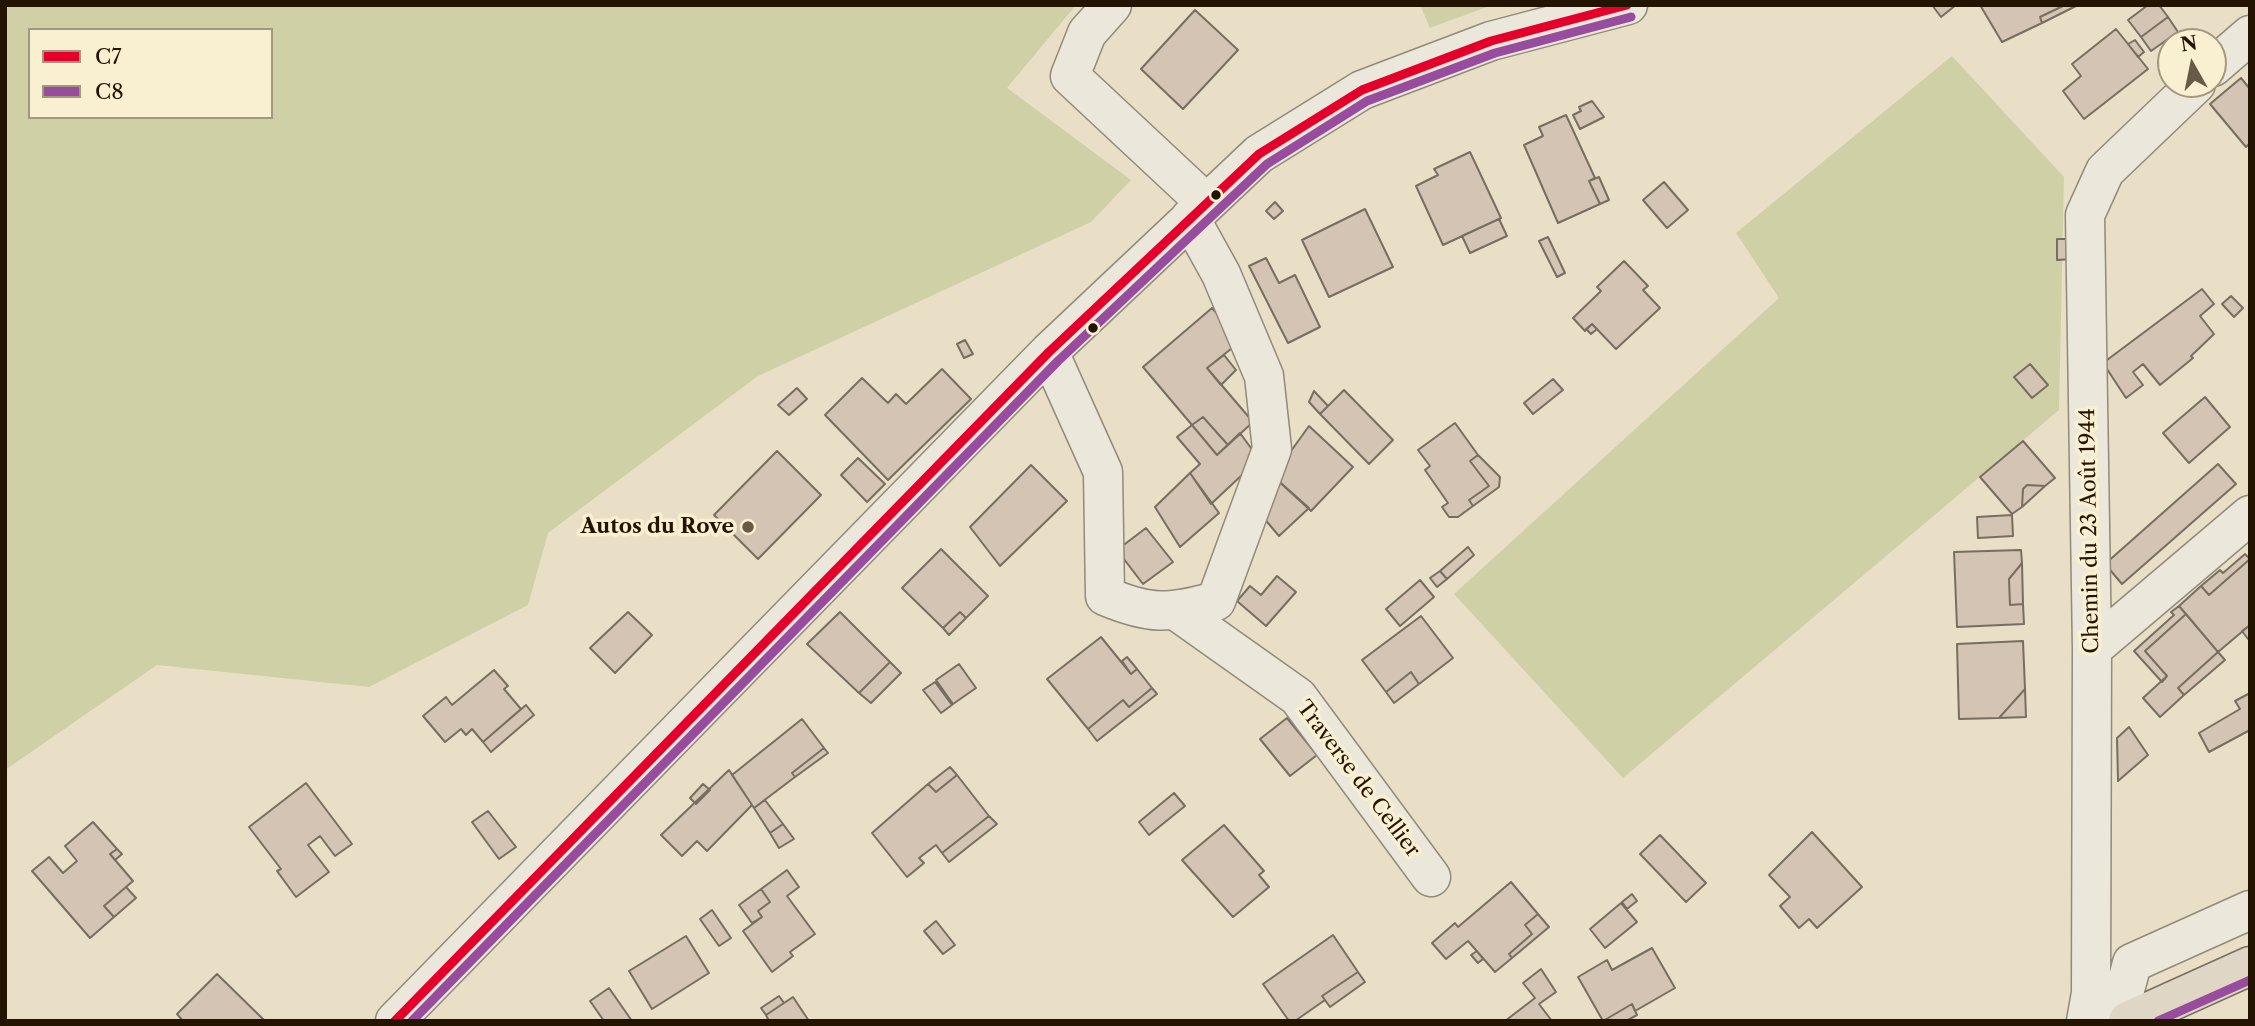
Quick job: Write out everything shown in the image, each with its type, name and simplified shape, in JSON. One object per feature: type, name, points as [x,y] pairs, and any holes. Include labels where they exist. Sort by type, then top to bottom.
[{"type":"main road","points":[[2128,1021],[2250,966]]},
{"type":"street","points":[[1049,352],[1103,472],[1105,596],[1136,609],[1178,611],[1216,601],[1272,449],[1264,376],[1198,211],[1070,76],[1087,33],[1112,5]]},
{"type":"street","points":[[395,1021],[1049,352],[1259,154],[1362,90],[1491,41],[1628,5]]},
{"type":"street","points":[[2227,56],[2250,35]]},
{"type":"street","name":"Chemin du 23 Août 1944","points":[[2086,1021],[2091,993],[2092,649],[2085,215],[2105,171],[2181,98]]},
{"type":"street","points":[[2092,649],[2250,515]]},
{"type":"street","name":"Traverse de Cellier","points":[[1178,611],[1298,696],[1431,877]]},
{"type":"street","points":[[2117,1021],[2132,963],[2250,910]]},
{"type":"green space","points":[[5,5],[1076,5],[1007,88],[1131,180],[1091,222],[758,376],[548,533],[528,605],[369,687],[157,665],[5,770]]},
{"type":"green space","points":[[1420,5],[1492,5],[1430,28]]},
{"type":"green space","points":[[1952,56],[2064,177],[2059,410],[1623,778],[1454,594],[1779,298],[1736,233]]},
{"type":"building","points":[[1932,5],[1956,5],[1941,17]]},
{"type":"building","points":[[1980,5],[2065,5],[2040,17],[2042,23],[2002,42]]},
{"type":"building","points":[[2065,5],[2078,5],[2042,23],[2040,17]]},
{"type":"building","points":[[2148,5],[2159,5],[2168,17],[2141,37],[2128,20]]},
{"type":"building","points":[[1195,10],[1238,50],[1183,109],[1141,69]]},
{"type":"building","points":[[2168,17],[2175,28],[2157,28],[2157,47],[2151,51],[2141,37]]},
{"type":"building","points":[[2116,29],[2148,69],[2084,119],[2063,91],[2081,76],[2072,64]]},
{"type":"building","points":[[2135,40],[2144,52],[2138,57],[2128,44]]},
{"type":"building","points":[[2241,78],[2250,89],[2250,143],[2246,147],[2210,104],[2217,98],[2227,98],[2227,90]]},
{"type":"building","points":[[1592,101],[1604,117],[1580,129],[1573,115],[1581,111],[1579,107]]},
{"type":"building","points":[[1566,115],[1595,178],[1589,181],[1600,204],[1558,223],[1524,145],[1543,136],[1539,127]]},
{"type":"building","points":[[1470,152],[1501,218],[1443,245],[1416,186],[1438,175],[1434,169]]},
{"type":"building","points":[[1599,177],[1609,200],[1600,204],[1589,181]]},
{"type":"building","points":[[1664,182],[1688,210],[1667,228],[1643,200]]},
{"type":"building","points":[[1275,202],[1283,211],[1274,219],[1266,211]]},
{"type":"building","points":[[1365,209],[1393,267],[1329,297],[1302,240]]},
{"type":"building","points":[[1499,219],[1507,236],[1470,253],[1462,236]]},
{"type":"building","points":[[1548,237],[1565,273],[1557,277],[1539,241]]},
{"type":"building","points":[[2057,239],[2072,239],[2073,259],[2057,260]]},
{"type":"building","points":[[1266,258],[1279,283],[1295,275],[1320,327],[1288,343],[1249,266]]},
{"type":"building","points":[[1624,261],[1648,286],[1643,290],[1660,308],[1616,349],[1592,324],[1585,331],[1573,318],[1601,291],[1597,287]]},
{"type":"building","points":[[2202,289],[2214,304],[2200,316],[2214,334],[2191,356],[2193,358],[2160,385],[2143,364],[2133,372],[2143,385],[2126,398],[2103,363]]},
{"type":"building","points":[[2231,296],[2243,308],[2234,317],[2222,304]]},
{"type":"building","points":[[1212,308],[1241,341],[1207,368],[1253,422],[1228,445],[1203,417],[1192,425],[1143,367]]},
{"type":"building","points":[[1592,324],[1597,329],[1591,334],[1586,329]]},
{"type":"building","points":[[965,340],[973,354],[964,358],[957,344]]},
{"type":"building","points":[[1224,355],[1236,370],[1221,385],[1207,368]]},
{"type":"building","points":[[2030,364],[2048,385],[2032,398],[2014,377]]},
{"type":"building","points":[[942,369],[971,399],[888,480],[825,415],[862,378],[888,403],[896,394],[906,404]]},
{"type":"building","points":[[1553,379],[1563,390],[1533,414],[1524,403]]},
{"type":"building","points":[[797,388],[807,399],[789,415],[778,405]]},
{"type":"building","points":[[1344,390],[1393,440],[1369,464],[1320,414]]},
{"type":"building","points":[[1314,391],[1328,406],[1320,414],[1309,402]]},
{"type":"building","points":[[2205,397],[2230,427],[2189,463],[2163,433]]},
{"type":"building","points":[[1203,417],[1228,445],[1217,455],[1192,425]]},
{"type":"building","points":[[1455,423],[1478,455],[1470,461],[1489,486],[1469,500],[1473,506],[1458,517],[1449,517],[1442,507],[1448,503],[1425,470],[1430,466],[1418,450]]},
{"type":"building","points":[[1192,425],[1217,455],[1240,433],[1259,459],[1211,504],[1190,473],[1200,464],[1177,437]]},
{"type":"building","points":[[1309,426],[1353,467],[1311,511],[1273,476]]},
{"type":"building","points":[[2023,441],[2055,478],[2045,486],[2027,485],[2023,489],[2022,507],[2012,514],[1980,477]]},
{"type":"building","points":[[777,451],[821,495],[758,559],[714,515]]},
{"type":"building","points":[[1478,455],[1500,477],[1499,487],[1473,506],[1469,500],[1489,486],[1470,461]]},
{"type":"building","points":[[858,458],[885,484],[867,502],[841,475]]},
{"type":"building","points":[[2218,464],[2236,484],[2122,584],[2105,564]]},
{"type":"building","points":[[1031,465],[1067,501],[1000,566],[970,527]]},
{"type":"building","points":[[1190,473],[1219,513],[1180,547],[1155,507]]},
{"type":"building","points":[[1273,476],[1309,508],[1279,536],[1257,510]]},
{"type":"building","points":[[2027,485],[2045,486],[2022,507],[2023,489]]},
{"type":"building","points":[[2012,515],[2013,536],[1978,538],[1977,517]]},
{"type":"building","points":[[1146,528],[1173,562],[1143,584],[1117,550]]},
{"type":"building","points":[[1468,547],[1474,555],[1447,579],[1440,571]]},
{"type":"building","points":[[941,549],[988,596],[966,618],[960,612],[943,628],[902,588]]},
{"type":"building","points":[[2021,550],[2022,563],[2009,579],[2010,605],[2023,604],[2024,624],[1957,627],[1954,552]]},
{"type":"building","points":[[2245,554],[2250,559],[2209,595],[2201,586],[2220,570],[2223,573]]},
{"type":"building","points":[[2250,559],[2250,625],[2218,652],[2179,606],[2201,586],[2209,595]]},
{"type":"building","points":[[2022,563],[2023,604],[2010,605],[2009,579]]},
{"type":"building","points":[[1440,571],[1447,579],[1437,587],[1430,578]]},
{"type":"building","points":[[1277,576],[1296,592],[1266,626],[1237,601],[1250,586],[1261,595]]},
{"type":"building","points":[[1420,580],[1434,597],[1400,626],[1386,609]]},
{"type":"building","points":[[2179,606],[2186,614],[2145,651],[2167,676],[2162,682],[2134,651],[2174,615],[2171,612]]},
{"type":"building","points":[[628,612],[652,635],[615,673],[590,648]]},
{"type":"building","points":[[840,612],[890,662],[859,693],[807,644]]},
{"type":"building","points":[[960,612],[966,618],[949,635],[943,628]]},
{"type":"building","points":[[2186,614],[2218,652],[2178,688],[2184,695],[2160,717],[2143,698],[2167,676],[2145,651]]},
{"type":"building","points":[[1421,616],[1453,658],[1419,684],[1411,672],[1386,692],[1362,660]]},
{"type":"building","points":[[2250,625],[2250,638],[2248,639],[2242,631]]},
{"type":"building","points":[[1101,637],[1131,674],[1137,669],[1152,688],[1129,707],[1123,700],[1088,729],[1047,679]]},
{"type":"building","points":[[2023,641],[2025,689],[1999,718],[1959,719],[1957,644]]},
{"type":"building","points":[[2218,652],[2225,660],[2184,695],[2178,688]]},
{"type":"building","points":[[1127,657],[1137,669],[1131,674],[1122,661]]},
{"type":"building","points":[[890,662],[901,673],[871,703],[859,693]]},
{"type":"building","points":[[959,664],[976,688],[953,704],[936,680]]},
{"type":"building","points":[[494,670],[508,686],[504,689],[521,709],[483,742],[472,729],[466,735],[461,729],[445,742],[423,716],[446,697],[452,705]]},
{"type":"building","points":[[1411,672],[1419,684],[1394,703],[1386,692]]},
{"type":"building","points":[[935,682],[952,705],[941,713],[923,690]]},
{"type":"building","points":[[1152,688],[1157,694],[1097,741],[1088,729],[1123,700],[1129,707]]},
{"type":"building","points":[[2025,689],[2026,717],[1999,718]]},
{"type":"building","points":[[2250,693],[2250,730],[2209,752],[2199,733],[2240,709],[2235,701]]},
{"type":"building","points":[[526,705],[534,715],[491,752],[483,742]]},
{"type":"building","points":[[1287,718],[1317,755],[1290,776],[1260,739]]},
{"type":"building","points":[[802,719],[824,748],[792,773],[795,777],[754,808],[732,775]]},
{"type":"building","points":[[2129,727],[2148,755],[2118,781],[2117,738]]},
{"type":"building","points":[[824,748],[828,753],[795,777],[792,773]]},
{"type":"building","points":[[950,767],[957,775],[936,792],[928,784]]},
{"type":"building","points":[[729,770],[752,805],[707,851],[697,841],[682,856],[661,835]]},
{"type":"building","points":[[957,775],[989,816],[942,853],[936,845],[919,858],[924,863],[907,877],[872,833],[928,784],[936,792]]},
{"type":"building","points":[[306,783],[352,844],[335,856],[320,836],[308,845],[329,872],[296,897],[277,871],[281,869],[249,827]]},
{"type":"building","points":[[703,784],[710,790],[696,804],[690,798]]},
{"type":"building","points":[[1174,793],[1185,806],[1149,835],[1139,822]]},
{"type":"building","points":[[765,800],[783,824],[770,833],[754,808]]},
{"type":"building","points":[[488,811],[516,847],[499,859],[472,822]]},
{"type":"building","points":[[989,816],[997,824],[949,862],[942,853]]},
{"type":"building","points":[[93,822],[117,849],[110,854],[133,881],[104,906],[114,917],[90,938],[32,871],[49,857],[63,873],[77,861],[65,846]]},
{"type":"building","points":[[783,824],[794,839],[779,848],[770,833]]},
{"type":"building","points":[[1224,825],[1264,871],[1259,875],[1269,887],[1233,917],[1182,860]]},
{"type":"building","points":[[1812,832],[1862,887],[1817,928],[1809,919],[1799,928],[1780,906],[1790,897],[1769,875]]},
{"type":"building","points":[[1660,835],[1706,883],[1686,902],[1640,854]]},
{"type":"building","points":[[117,849],[122,854],[115,860],[110,854]]},
{"type":"building","points":[[787,870],[799,887],[787,896],[815,934],[790,952],[793,956],[772,972],[743,931],[762,917],[758,911],[770,902],[761,889]]},
{"type":"building","points":[[1511,882],[1538,914],[1525,925],[1532,934],[1509,954],[1512,958],[1495,972],[1468,941],[1446,959],[1432,943],[1455,923],[1458,927]]},
{"type":"building","points":[[126,887],[136,898],[114,917],[104,906]]},
{"type":"building","points":[[761,889],[770,902],[758,911],[762,917],[752,923],[739,905]]},
{"type":"building","points":[[1632,894],[1637,901],[1627,909],[1622,902]]},
{"type":"building","points":[[1621,903],[1637,922],[1605,948],[1590,929]]},
{"type":"building","points":[[712,910],[731,938],[719,946],[700,919]]},
{"type":"building","points":[[1538,914],[1549,927],[1512,958],[1509,954],[1532,934],[1525,925]]},
{"type":"building","points":[[936,921],[955,945],[943,954],[924,931]]},
{"type":"building","points":[[1333,935],[1358,972],[1322,996],[1325,1000],[1295,1021],[1289,1021],[1263,984]]},
{"type":"building","points":[[686,936],[709,973],[652,1009],[629,971]]},
{"type":"building","points":[[1652,948],[1675,988],[1635,1011],[1632,1004],[1603,1021],[1578,977],[1607,960],[1612,970]]},
{"type":"building","points":[[1477,951],[1483,959],[1478,963],[1471,955]]},
{"type":"building","points":[[1541,969],[1556,992],[1539,1004],[1552,1021],[1505,1021],[1535,998],[1523,983]]},
{"type":"building","points":[[1358,972],[1365,982],[1330,1007],[1322,996]]},
{"type":"building","points":[[217,974],[265,1021],[183,1021],[177,1014]]},
{"type":"building","points":[[609,988],[632,1021],[604,1021],[590,1001]]},
{"type":"building","points":[[779,996],[784,1003],[766,1015],[761,1008]]},
{"type":"building","points":[[793,997],[809,1021],[769,1021],[766,1015]]},
{"type":"building","points":[[1632,1004],[1637,1015],[1626,1021],[1603,1021]]},
{"type":"transit line","name":"C7","points":[[395,1021],[1049,352],[1259,154],[1362,90],[1491,41],[1627,5]]},
{"type":"transit line","name":"C8","points":[[412,1021],[1058,361],[1267,164],[1367,101],[1495,53],[1631,17]]},
{"type":"transit line","name":"C8","points":[[2158,1021],[2250,980]]},
{"type":"place","name":"Autos du Rove","points":[[748,527]]}]
